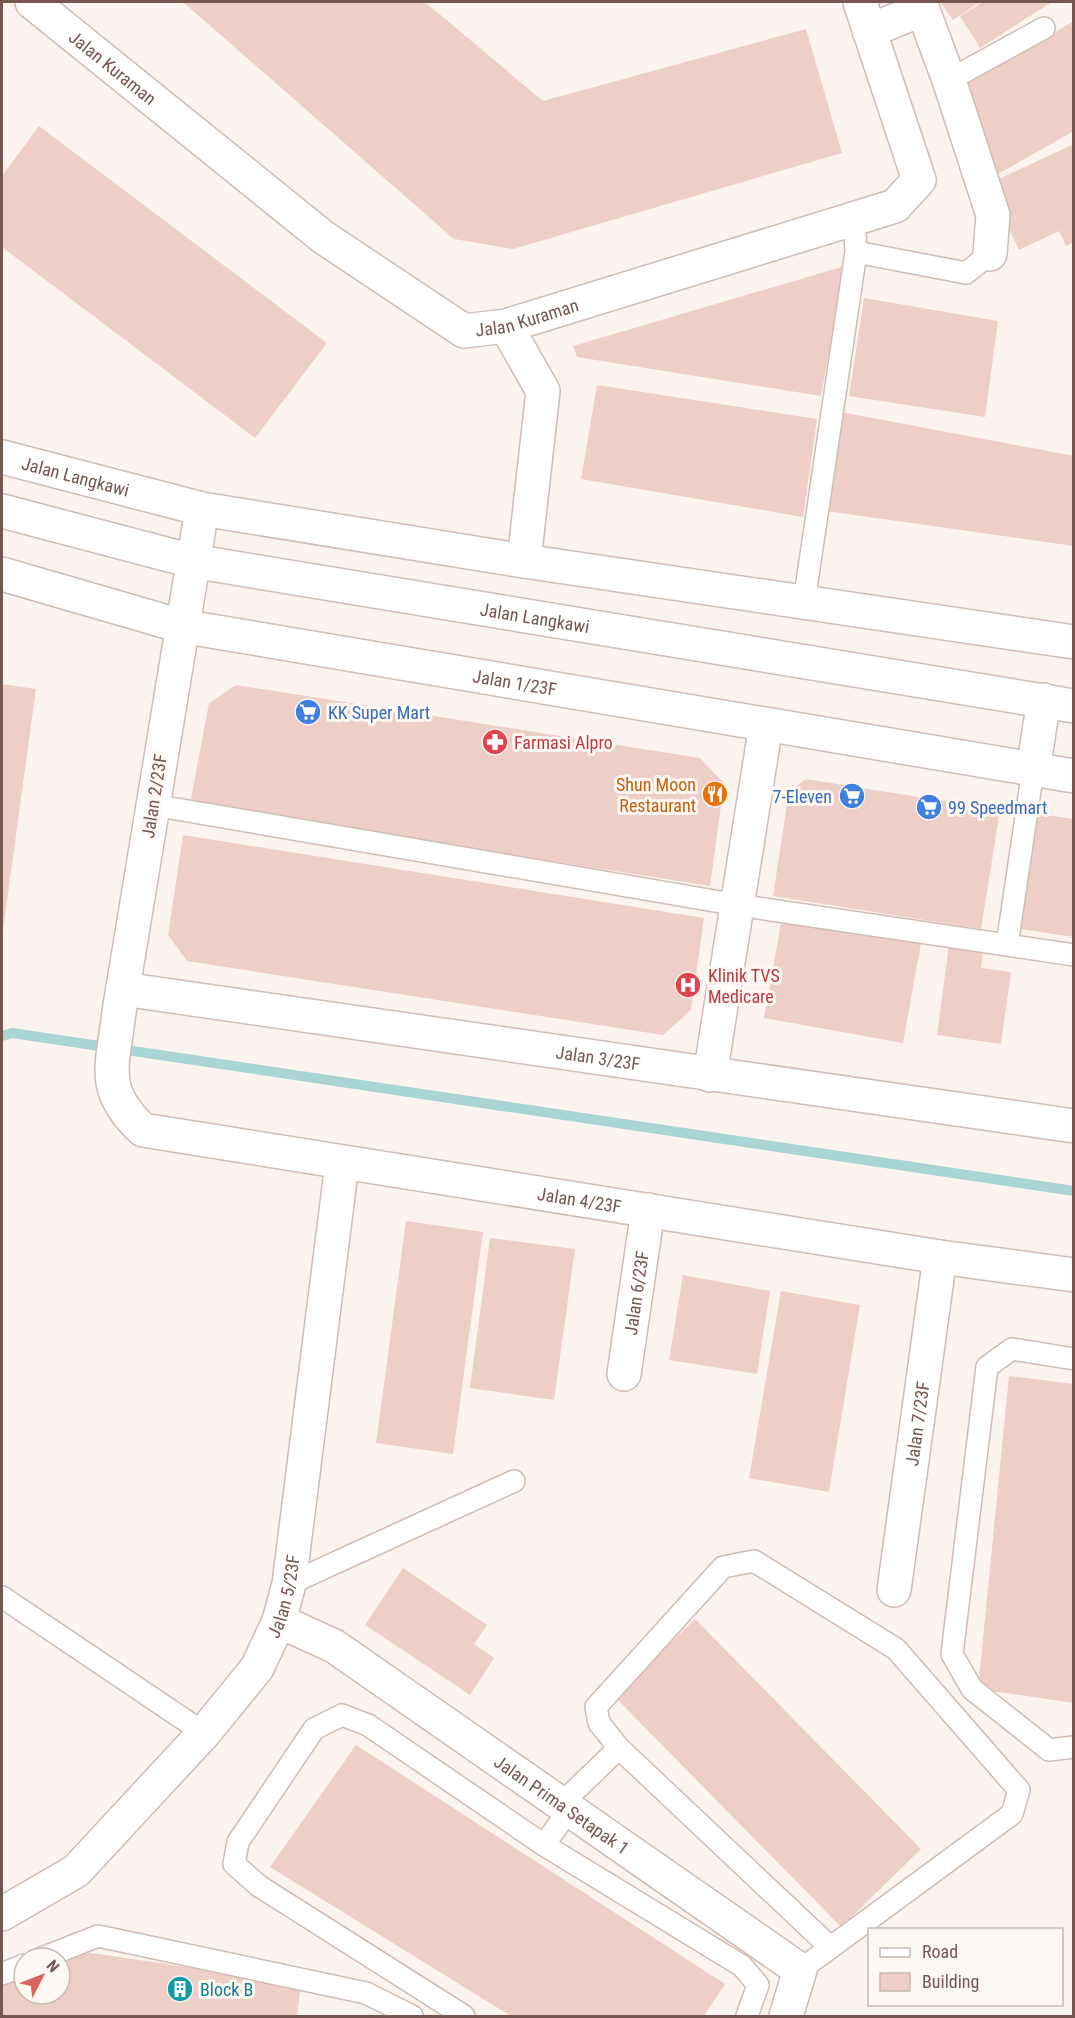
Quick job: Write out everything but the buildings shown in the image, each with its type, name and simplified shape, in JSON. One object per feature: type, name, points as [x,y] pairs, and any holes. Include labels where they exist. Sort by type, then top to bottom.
[{"type":"street","name":"Jalan Kuraman","points":[[32,2],[323,237],[464,331],[506,326],[895,206],[919,180],[864,16]]},
{"type":"street","points":[[864,16],[922,5],[950,80],[993,215],[990,254]]},
{"type":"street","points":[[506,326],[543,391],[524,561]]},
{"type":"street","name":"Jalan Langkawi","points":[[2,457],[202,509],[524,561],[1074,642]]},
{"type":"street","name":"Jalan 2/23F","points":[[111,1084],[121,1000],[202,509]]},
{"type":"street","name":"Jalan Langkawi","points":[[2,511],[192,561],[1059,703]]},
{"type":"street","name":"Jalan 1/23F","points":[[2,574],[181,626],[1074,776]]},
{"type":"street","points":[[1033,770],[1059,703]]},
{"type":"street","points":[[710,1075],[766,725]]},
{"type":"street","name":"Jalan 3/23F","points":[[121,1000],[710,1075],[1074,1126]]},
{"type":"street","name":"Jalan 4/23F","points":[[111,1084],[124,1113],[143,1131],[940,1257],[1074,1275]]},
{"type":"street","name":"Jalan 5/23F","points":[[2,1914],[76,1871],[204,1733],[256,1668],[279,1622],[289,1584],[342,1164]]},
{"type":"street","name":"Jalan 6/23F","points":[[624,1374],[648,1210]]},
{"type":"street","name":"Jalan 7/23F","points":[[894,1590],[940,1257]]},
{"type":"street","name":"Jalan Prima Setapak 1","points":[[279,1622],[334,1646],[800,1970]]},
{"type":"street","points":[[786,2016],[800,1970]]},
{"type":"lane","points":[[950,80],[1044,28]]},
{"type":"lane","points":[[804,602],[856,252],[854,218]]},
{"type":"lane","points":[[856,252],[966,273],[990,254]]},
{"type":"lane","points":[[1007,945],[1033,770]]},
{"type":"lane","points":[[153,804],[738,905],[1074,955]]},
{"type":"lane","points":[[1074,1359],[1012,1349],[987,1367],[951,1654],[972,1689],[1049,1750],[1074,1748]]},
{"type":"lane","points":[[289,1584],[514,1481]]},
{"type":"lane","points":[[800,1970],[1012,1815],[1019,1790],[896,1649],[754,1561],[723,1567],[596,1707],[598,1723],[619,1748],[830,1947]]},
{"type":"lane","points":[[2,1597],[204,1733]]},
{"type":"lane","points":[[464,2016],[259,1886],[234,1864],[238,1842],[314,1729],[342,1715],[368,1725],[544,1845],[742,1966],[758,1985],[747,2016]]},
{"type":"lane","points":[[544,1845],[565,1807],[619,1748]]},
{"type":"lane","points":[[72,1946],[98,1936],[366,1993],[412,2016]]},
{"type":"waterway","points":[[2,1036],[12,1033],[1074,1191]]},
{"type":"place","name":"KK Super Mart","points":[[308,712]]},
{"type":"place","name":"Farmasi Alpro","points":[[495,742]]},
{"type":"place","name":"Shun Moon Restaurant","points":[[715,794]]},
{"type":"place","name":"7-Eleven","points":[[852,796]]},
{"type":"place","name":"99 Speedmart","points":[[929,807]]},
{"type":"place","name":"Klinik TVS Medicare","points":[[688,985]]},
{"type":"place","name":"Block B","points":[[180,1989]]}]
